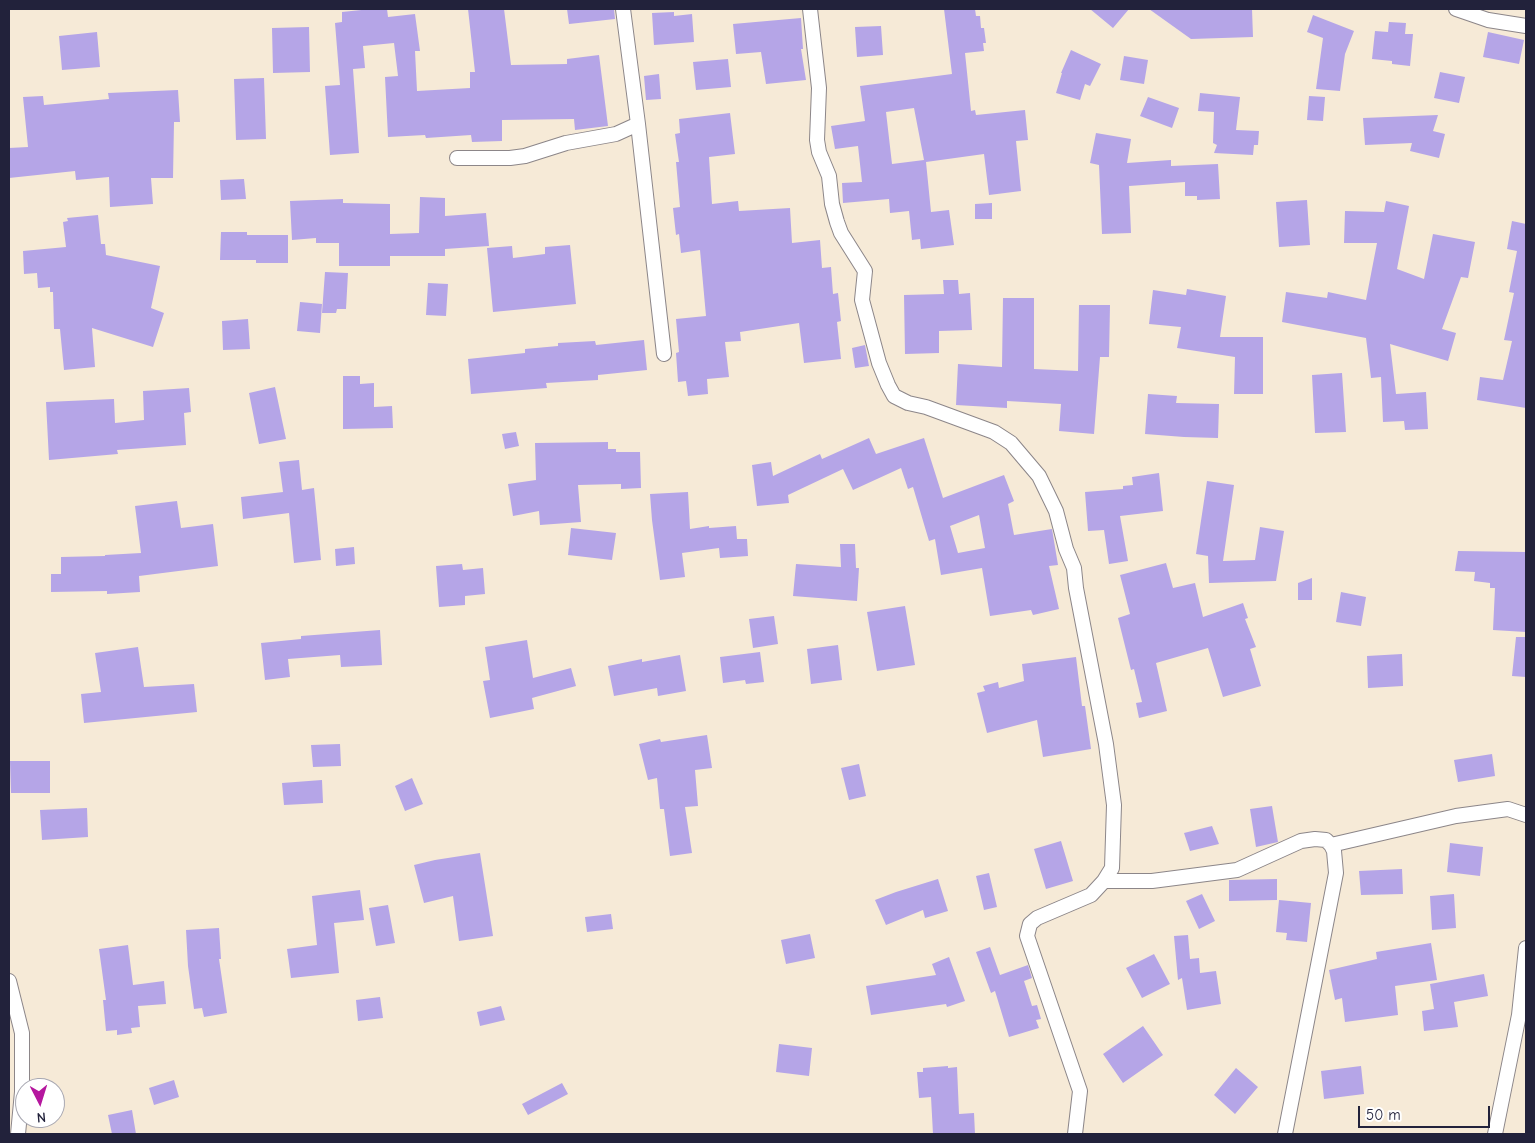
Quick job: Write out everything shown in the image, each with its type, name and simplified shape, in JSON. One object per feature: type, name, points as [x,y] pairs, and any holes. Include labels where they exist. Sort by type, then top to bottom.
[{"type":"street","points":[[623,9],[664,354]]},
{"type":"street","points":[[810,9],[819,88],[816,140],[829,176],[836,222],[865,271],[862,300],[879,363],[888,385],[894,396],[908,403],[926,407],[994,432],[1011,444],[1039,476],[1056,511],[1066,549],[1074,568],[1076,588],[1106,744],[1113,797],[1112,868],[1104,881],[1091,895],[1037,918],[1030,924],[1027,936],[1080,1091],[1075,1134]]},
{"type":"street","points":[[1456,9],[1488,20],[1526,26]]},
{"type":"street","points":[[457,158],[510,158],[525,156],[566,143],[616,134],[638,124]]},
{"type":"street","points":[[1331,846],[1456,816],[1508,809],[1526,815]]},
{"type":"street","points":[[1104,881],[1152,881],[1237,870],[1302,841],[1326,840],[1331,846],[1334,851],[1336,874],[1285,1134]]},
{"type":"street","points":[[1495,1134],[1523,1015],[1526,948]]},
{"type":"street","points":[[9,981],[22,1033],[22,1092],[18,1134]]},
{"type":"building","points":[[387,9],[388,17],[415,14],[420,51],[415,51],[417,91],[470,88],[470,72],[475,72],[468,9],[504,9],[511,65],[567,64],[567,59],[599,55],[608,126],[575,130],[574,119],[502,120],[502,141],[472,142],[471,135],[426,138],[425,135],[388,137],[385,77],[398,76],[394,43],[363,46],[365,68],[353,69],[359,153],[330,155],[325,86],[340,85],[335,23],[342,22],[342,12]]},
{"type":"building","points":[[567,9],[614,9],[615,19],[569,24]]},
{"type":"building","points":[[944,9],[975,9],[976,16],[980,16],[981,28],[984,28],[986,43],[983,43],[984,51],[965,53],[971,111],[975,110],[976,115],[1025,110],[1028,140],[1016,141],[1021,191],[989,195],[984,154],[926,162],[931,212],[949,210],[954,245],[921,249],[920,239],[912,240],[909,211],[890,213],[889,199],[843,203],[842,183],[862,182],[858,146],[835,149],[831,126],[865,121],[860,86],[952,74]],"holes":[[[914,108],[924,160],[892,164],[886,112]]]},
{"type":"building","points":[[1090,9],[1129,9],[1113,28]]},
{"type":"building","points":[[1149,9],[1252,9],[1253,37],[1191,39]]},
{"type":"building","points":[[674,12],[674,16],[692,14],[694,42],[654,45],[652,13]]},
{"type":"building","points":[[1313,15],[1354,31],[1345,54],[1340,91],[1316,89],[1323,38],[1307,32]]},
{"type":"building","points":[[801,18],[803,49],[801,49],[806,80],[766,84],[761,52],[736,54],[733,24]]},
{"type":"building","points":[[1389,22],[1406,23],[1405,34],[1413,34],[1410,66],[1392,64],[1392,61],[1372,59],[1375,31],[1388,32]]},
{"type":"building","points":[[881,26],[883,55],[857,57],[855,27]]},
{"type":"building","points":[[309,27],[310,72],[273,73],[272,28]]},
{"type":"building","points":[[97,32],[100,67],[62,70],[59,36]]},
{"type":"building","points":[[1488,32],[1524,40],[1519,64],[1483,57]]},
{"type":"building","points":[[1071,50],[1101,64],[1090,86],[1085,84],[1080,100],[1056,93],[1061,73]]},
{"type":"building","points":[[1124,56],[1148,60],[1144,84],[1120,80]]},
{"type":"building","points":[[728,59],[731,87],[696,90],[693,62]]},
{"type":"building","points":[[1440,72],[1465,77],[1459,103],[1434,98]]},
{"type":"building","points":[[659,74],[661,99],[646,100],[644,76]]},
{"type":"building","points":[[264,78],[266,139],[236,140],[234,79]]},
{"type":"building","points":[[178,90],[180,122],[174,122],[173,178],[151,178],[153,204],[110,207],[109,177],[76,180],[75,171],[9,178],[9,148],[28,147],[23,97],[43,96],[44,105],[109,99],[108,93]]},
{"type":"building","points":[[1200,93],[1240,97],[1236,130],[1259,131],[1258,145],[1254,145],[1253,155],[1214,153],[1217,145],[1213,143],[1214,112],[1198,111]]},
{"type":"building","points":[[1309,96],[1325,97],[1323,121],[1307,120]]},
{"type":"building","points":[[1148,97],[1179,108],[1172,128],[1140,116]]},
{"type":"building","points":[[730,113],[735,154],[709,157],[712,204],[738,201],[739,211],[790,208],[792,243],[820,240],[822,268],[831,267],[833,294],[838,293],[841,321],[837,322],[841,359],[804,363],[799,323],[740,332],[741,341],[725,342],[729,377],[707,379],[708,394],[688,396],[686,381],[678,382],[676,353],[679,352],[676,319],[706,316],[700,250],[681,253],[679,234],[676,235],[673,208],[680,207],[676,162],[679,162],[675,134],[680,133],[679,119]]},
{"type":"building","points":[[1438,115],[1433,131],[1445,134],[1439,158],[1410,151],[1412,143],[1365,145],[1363,118]]},
{"type":"building","points":[[1096,133],[1131,139],[1127,163],[1171,160],[1171,166],[1218,164],[1220,199],[1197,200],[1197,196],[1185,196],[1185,182],[1129,186],[1131,233],[1102,234],[1099,165],[1090,163]]},
{"type":"building","points":[[244,179],[246,199],[221,200],[220,180]]},
{"type":"building","points":[[420,197],[445,198],[445,216],[486,213],[489,246],[445,249],[445,256],[390,256],[390,266],[339,266],[339,243],[316,243],[316,238],[292,240],[290,201],[343,199],[343,203],[390,204],[390,234],[419,233]]},
{"type":"building","points":[[1307,200],[1310,245],[1279,247],[1276,202]]},
{"type":"building","points":[[1386,201],[1409,206],[1397,269],[1424,279],[1433,234],[1475,242],[1468,278],[1461,277],[1442,329],[1456,333],[1448,361],[1390,344],[1396,394],[1426,392],[1428,429],[1405,430],[1404,421],[1383,422],[1381,377],[1371,378],[1366,338],[1282,322],[1286,292],[1327,298],[1328,292],[1366,300],[1377,243],[1344,243],[1345,211],[1384,212]]},
{"type":"building","points":[[992,203],[992,219],[975,219],[975,204]]},
{"type":"building","points":[[98,215],[101,244],[105,244],[106,255],[160,266],[151,308],[164,313],[153,347],[92,328],[95,367],[64,370],[60,329],[54,329],[53,292],[50,292],[50,287],[38,288],[37,273],[24,274],[23,251],[66,247],[63,222],[68,221],[67,218]]},
{"type":"building","points":[[1512,221],[1526,224],[1526,408],[1477,400],[1480,377],[1503,380],[1512,341],[1504,340],[1514,293],[1509,292],[1517,251],[1507,249]]},
{"type":"building","points":[[221,232],[247,232],[247,235],[288,235],[288,263],[256,263],[256,260],[220,260]]},
{"type":"building","points":[[570,245],[576,304],[493,312],[487,248],[512,246],[513,258],[545,254],[545,247]]},
{"type":"building","points":[[325,272],[348,273],[346,309],[337,309],[336,313],[322,313]]},
{"type":"building","points":[[943,280],[958,280],[959,294],[970,293],[972,330],[939,331],[939,353],[905,354],[904,295],[944,294]]},
{"type":"building","points":[[428,283],[448,284],[446,316],[426,315]]},
{"type":"building","points":[[1187,289],[1226,296],[1220,337],[1263,337],[1263,394],[1234,394],[1235,357],[1177,348],[1181,327],[1149,324],[1153,290],[1186,295]]},
{"type":"building","points":[[1003,298],[1034,298],[1034,369],[1078,371],[1079,305],[1110,305],[1109,357],[1100,357],[1094,434],[1059,431],[1061,404],[1007,401],[1007,408],[956,405],[958,364],[1002,367]]},
{"type":"building","points":[[300,302],[322,304],[320,333],[297,331]]},
{"type":"building","points":[[248,319],[250,349],[223,350],[222,321]]},
{"type":"building","points":[[644,340],[647,370],[598,375],[598,380],[546,383],[547,388],[471,394],[468,359],[525,353],[525,349],[558,346],[558,343],[595,341],[596,345]]},
{"type":"building","points":[[865,345],[869,366],[855,368],[852,348]]},
{"type":"building","points":[[1342,373],[1346,432],[1315,433],[1312,375]]},
{"type":"building","points":[[343,376],[360,376],[360,384],[374,383],[374,407],[392,406],[393,428],[343,429]]},
{"type":"building","points":[[275,387],[286,439],[259,444],[249,393]]},
{"type":"building","points":[[189,388],[191,412],[184,413],[186,445],[117,450],[118,454],[49,460],[46,402],[114,399],[115,423],[144,420],[143,391]]},
{"type":"building","points":[[1148,394],[1177,396],[1176,403],[1219,404],[1218,438],[1145,434]]},
{"type":"building","points":[[516,432],[519,446],[505,449],[502,434]]},
{"type":"building","points":[[869,438],[876,454],[924,438],[943,498],[1004,475],[1014,501],[1008,504],[1014,535],[1052,529],[1058,565],[1049,566],[1059,609],[1033,615],[1031,610],[990,616],[982,568],[941,575],[935,539],[929,541],[913,487],[908,489],[901,468],[853,490],[843,469],[788,495],[789,503],[757,506],[752,465],[771,462],[773,476],[820,454],[822,459]],"holes":[[[979,515],[985,548],[958,553],[950,526]]]},
{"type":"building","points":[[608,442],[608,449],[616,449],[616,452],[640,452],[641,488],[621,489],[621,484],[578,485],[581,522],[540,525],[539,511],[513,516],[508,484],[536,480],[535,443]]},
{"type":"building","points":[[299,460],[302,490],[314,488],[321,560],[294,563],[289,513],[243,519],[241,497],[283,492],[279,462]]},
{"type":"building","points":[[1159,473],[1163,511],[1120,516],[1128,561],[1109,564],[1104,530],[1088,531],[1085,492],[1123,489],[1123,486],[1133,485],[1132,477]]},
{"type":"building","points":[[1207,481],[1234,485],[1223,561],[1255,560],[1260,527],[1284,531],[1276,581],[1209,583],[1208,556],[1196,554]]},
{"type":"building","points":[[688,492],[690,529],[709,526],[709,528],[736,526],[737,539],[747,539],[748,556],[720,558],[719,548],[682,553],[685,577],[660,580],[650,494]]},
{"type":"building","points":[[177,501],[181,528],[213,524],[218,566],[139,576],[140,592],[107,594],[107,591],[51,592],[51,574],[61,574],[61,557],[141,553],[135,506]]},
{"type":"building","points":[[571,528],[616,533],[612,560],[568,555]]},
{"type":"building","points":[[840,544],[855,544],[856,568],[859,568],[857,601],[793,596],[796,564],[841,567]]},
{"type":"building","points":[[354,547],[355,564],[336,566],[335,549]]},
{"type":"building","points":[[1458,551],[1526,552],[1526,632],[1493,630],[1495,588],[1490,588],[1490,583],[1474,581],[1475,572],[1455,571]]},
{"type":"building","points":[[1166,563],[1173,588],[1195,583],[1203,617],[1243,603],[1248,618],[1245,619],[1256,647],[1250,649],[1261,686],[1223,697],[1208,648],[1156,663],[1167,711],[1139,718],[1136,703],[1142,702],[1134,669],[1131,670],[1118,618],[1130,614],[1120,575]]},
{"type":"building","points":[[462,564],[463,570],[483,568],[485,594],[465,596],[465,605],[439,607],[436,566]]},
{"type":"building","points":[[1312,578],[1312,600],[1298,600],[1298,583]]},
{"type":"building","points":[[1341,592],[1366,597],[1361,626],[1336,622]]},
{"type":"building","points":[[905,606],[915,665],[877,671],[867,612]]},
{"type":"building","points":[[774,616],[778,644],[753,648],[749,619]]},
{"type":"building","points":[[380,630],[382,665],[341,667],[340,655],[288,659],[290,677],[265,680],[261,643],[301,639],[301,636]]},
{"type":"building","points":[[1516,637],[1526,637],[1526,677],[1512,676]]},
{"type":"building","points":[[527,640],[533,678],[571,668],[576,686],[532,698],[534,709],[490,718],[483,681],[490,680],[485,647]]},
{"type":"building","points":[[838,645],[842,680],[811,684],[807,649]]},
{"type":"building","points":[[138,647],[144,687],[194,684],[197,712],[84,723],[81,694],[101,692],[95,653]]},
{"type":"building","points":[[760,652],[764,682],[746,684],[745,680],[723,683],[720,657]]},
{"type":"building","points":[[1402,654],[1403,686],[1368,688],[1367,656]]},
{"type":"building","points":[[680,655],[686,691],[658,696],[657,688],[614,696],[608,666],[642,659],[642,662]]},
{"type":"building","points":[[1076,657],[1082,706],[1085,706],[1091,749],[1043,757],[1037,720],[987,733],[977,693],[985,691],[983,686],[998,682],[999,688],[1024,681],[1022,664]]},
{"type":"building","points":[[707,735],[712,768],[695,770],[698,806],[685,807],[692,853],[670,856],[664,809],[660,809],[657,778],[648,780],[639,744],[660,739],[661,742]]},
{"type":"building","points":[[340,744],[341,766],[313,767],[311,745]]},
{"type":"building","points":[[1492,754],[1495,776],[1458,782],[1454,760]]},
{"type":"building","points":[[10,761],[50,761],[50,793],[11,793]]},
{"type":"building","points":[[859,764],[866,796],[849,800],[841,768]]},
{"type":"building","points":[[412,778],[423,804],[405,811],[395,786]]},
{"type":"building","points":[[322,780],[323,803],[284,805],[282,783]]},
{"type":"building","points":[[1272,806],[1278,842],[1256,847],[1250,809]]},
{"type":"building","points":[[87,808],[88,837],[42,840],[40,810]]},
{"type":"building","points":[[1212,826],[1219,844],[1190,851],[1184,833]]},
{"type":"building","points":[[1061,841],[1073,881],[1046,889],[1034,849]]},
{"type":"building","points":[[1450,843],[1483,847],[1480,876],[1447,872]]},
{"type":"building","points":[[480,853],[493,936],[459,941],[453,896],[424,903],[414,865]]},
{"type":"building","points":[[1402,869],[1403,894],[1361,895],[1359,871]]},
{"type":"building","points":[[989,873],[997,907],[984,910],[976,876]]},
{"type":"building","points":[[938,879],[948,911],[925,918],[923,910],[886,925],[875,900]]},
{"type":"building","points":[[1277,879],[1277,900],[1229,901],[1229,880]]},
{"type":"building","points":[[360,890],[364,920],[334,923],[339,973],[291,978],[287,949],[317,945],[312,896]]},
{"type":"building","points":[[1202,894],[1215,921],[1199,929],[1186,901]]},
{"type":"building","points":[[1454,894],[1456,928],[1432,930],[1430,896]]},
{"type":"building","points":[[1279,900],[1311,903],[1307,942],[1286,940],[1287,933],[1276,932]]},
{"type":"building","points":[[388,905],[395,943],[376,946],[369,908]]},
{"type":"building","points":[[611,914],[613,929],[587,932],[585,917]]},
{"type":"building","points":[[219,928],[221,959],[219,959],[227,1013],[204,1017],[202,1008],[194,1009],[188,966],[186,930]]},
{"type":"building","points":[[810,934],[815,958],[786,964],[781,940]]},
{"type":"building","points":[[1188,935],[1190,959],[1199,958],[1200,973],[1216,971],[1221,1004],[1187,1010],[1182,978],[1178,980],[1174,936]]},
{"type":"building","points":[[1431,943],[1437,980],[1395,986],[1398,1015],[1345,1022],[1342,998],[1335,1000],[1329,970],[1377,959],[1376,952]]},
{"type":"building","points":[[128,945],[133,985],[164,981],[166,1004],[138,1006],[140,1027],[131,1028],[132,1033],[117,1035],[117,1030],[106,1031],[103,1000],[106,1000],[99,949]]},
{"type":"building","points":[[990,947],[1000,975],[1028,965],[1032,978],[1024,981],[1032,1006],[1037,1005],[1041,1019],[1036,1020],[1039,1028],[1009,1037],[995,991],[991,993],[976,952]]},
{"type":"building","points":[[1154,954],[1170,984],[1142,998],[1126,968]]},
{"type":"building","points":[[949,957],[965,1001],[947,1007],[946,1004],[871,1015],[866,986],[936,975],[932,964]]},
{"type":"building","points":[[1484,974],[1488,996],[1454,1002],[1458,1027],[1424,1031],[1422,1011],[1434,1009],[1430,984]]},
{"type":"building","points":[[380,997],[383,1018],[358,1021],[356,1000]]},
{"type":"building","points":[[501,1006],[505,1020],[480,1026],[477,1012]]},
{"type":"building","points":[[1143,1026],[1163,1055],[1123,1083],[1103,1054]]},
{"type":"building","points":[[779,1044],[812,1048],[809,1076],[776,1072]]},
{"type":"building","points":[[948,1066],[948,1068],[957,1067],[959,1114],[974,1113],[975,1134],[933,1134],[931,1097],[919,1098],[917,1072],[923,1072],[923,1068]]},
{"type":"building","points":[[1361,1066],[1364,1094],[1324,1099],[1321,1071]]},
{"type":"building","points":[[1236,1068],[1258,1087],[1235,1114],[1214,1095]]},
{"type":"building","points":[[174,1080],[179,1097],[154,1105],[149,1088]]},
{"type":"building","points":[[562,1083],[568,1094],[528,1115],[522,1104]]},
{"type":"building","points":[[132,1110],[136,1134],[112,1134],[108,1115]]}]
